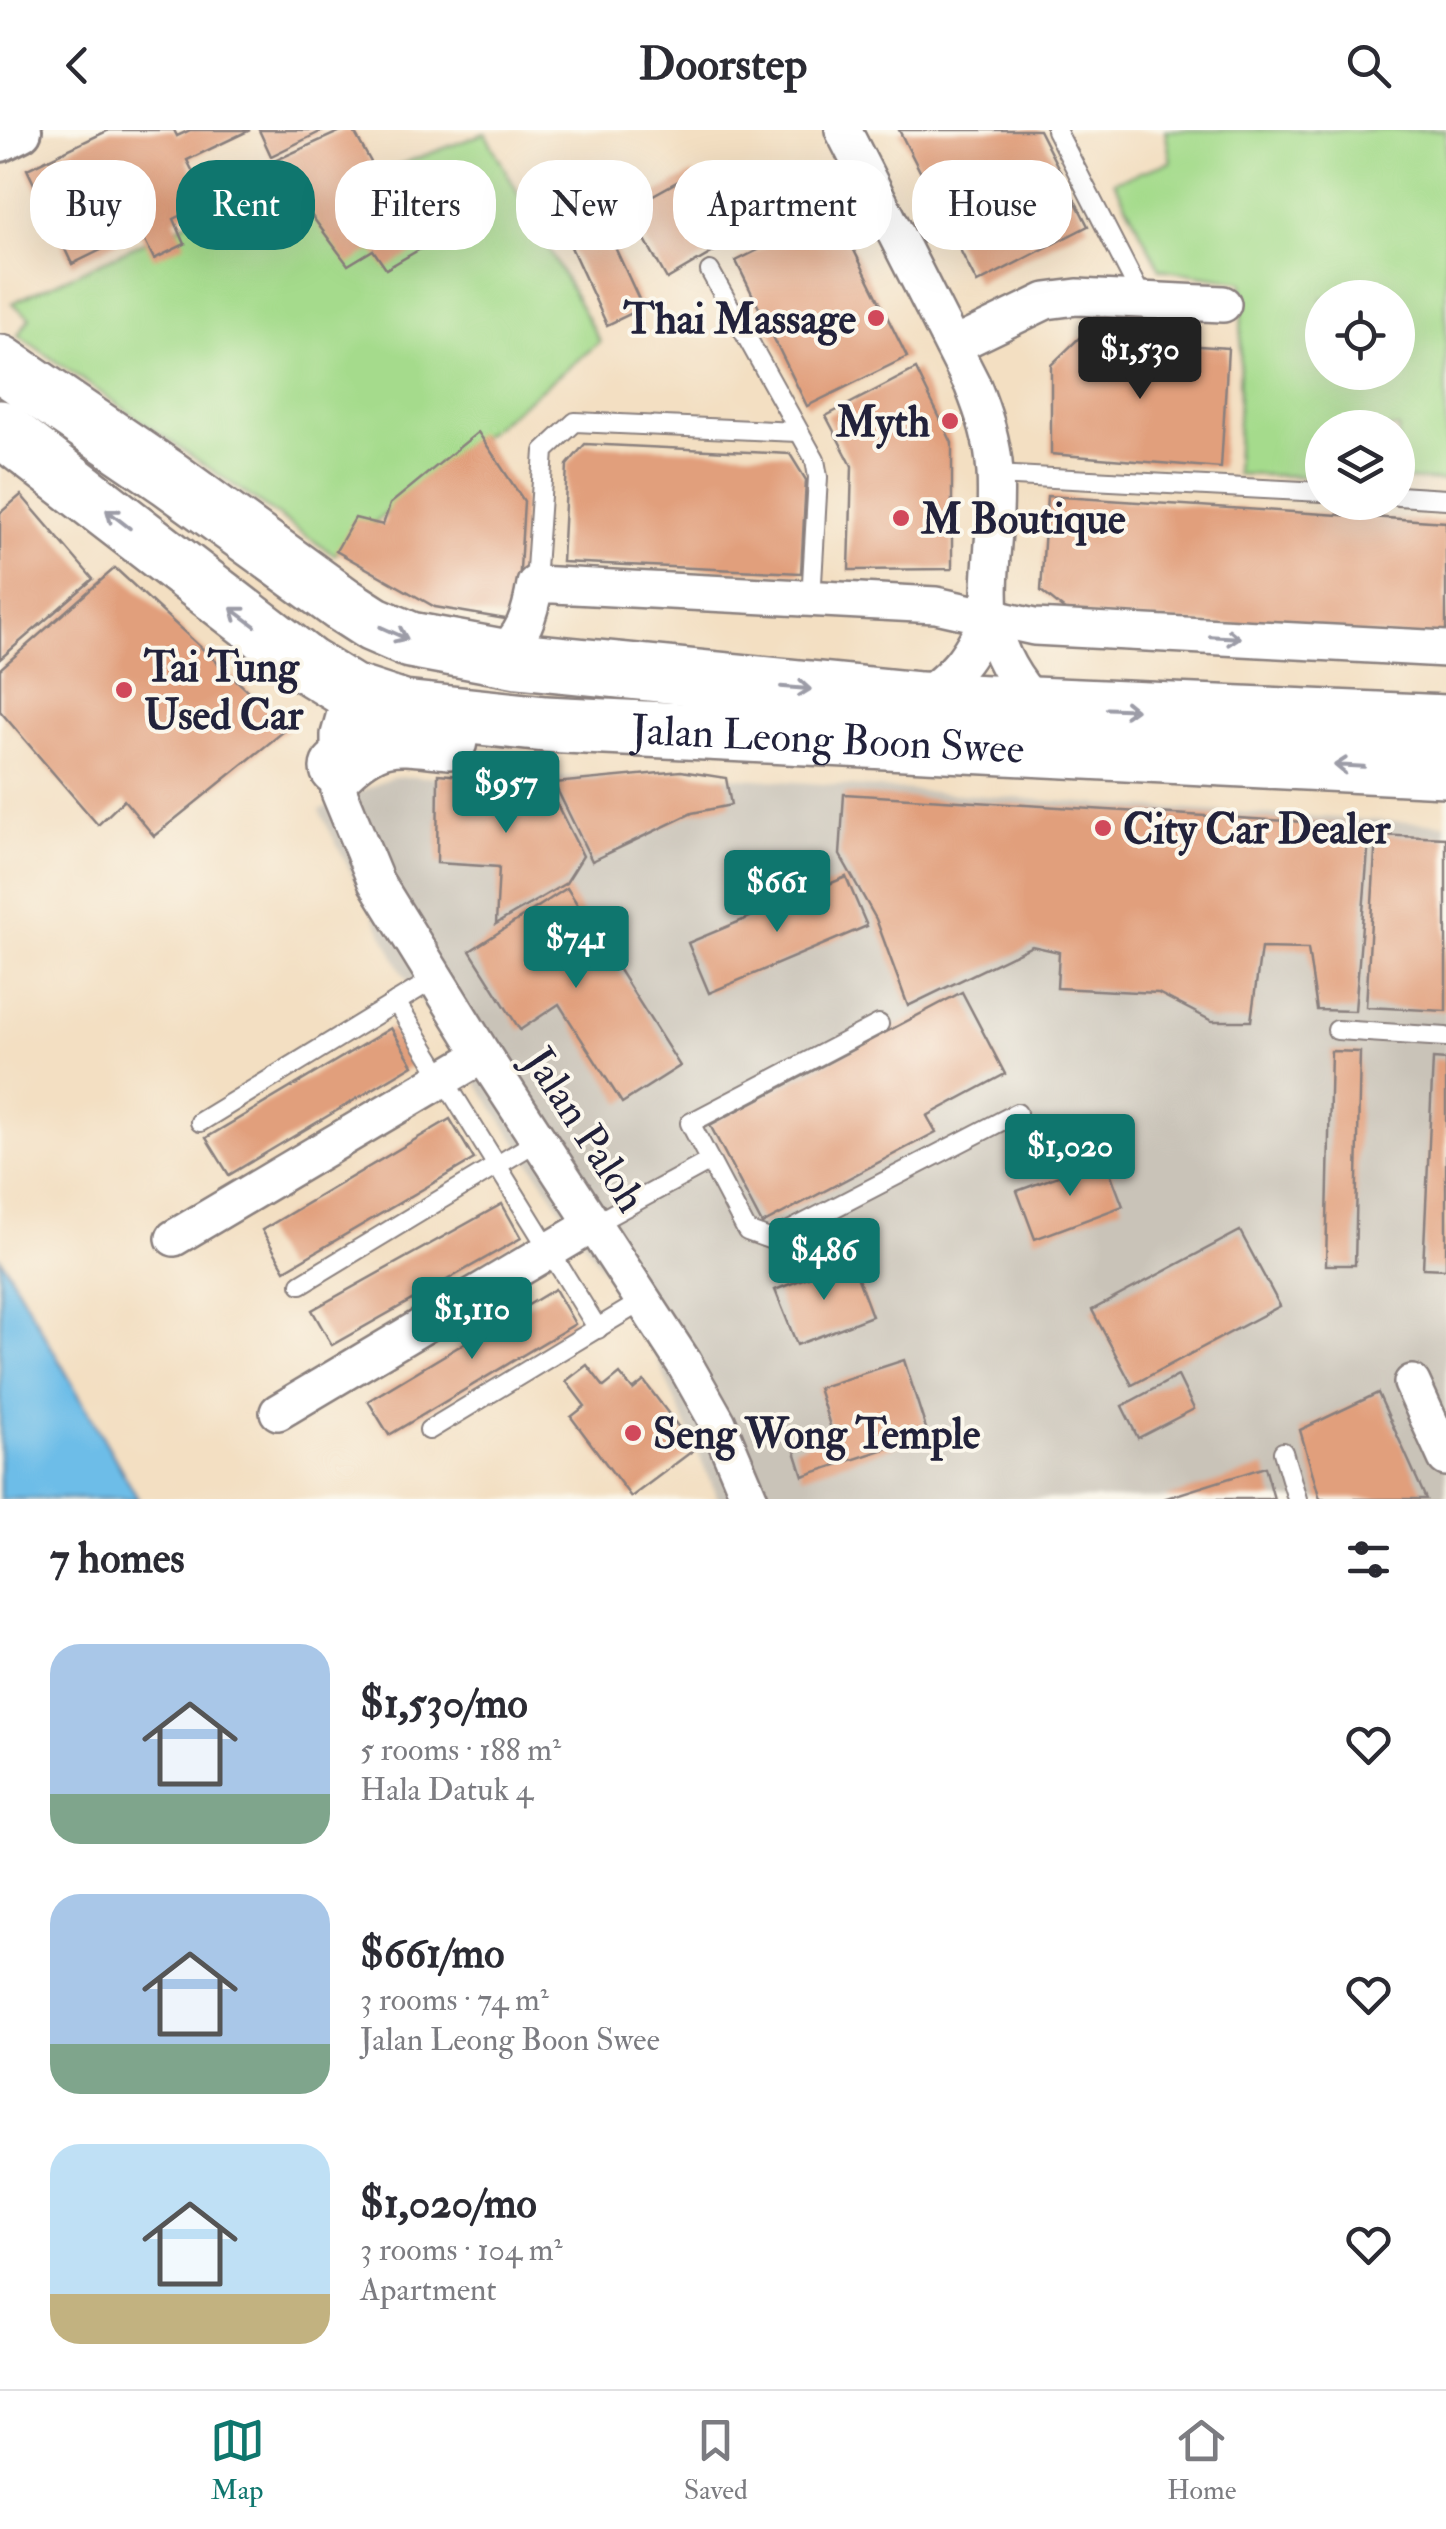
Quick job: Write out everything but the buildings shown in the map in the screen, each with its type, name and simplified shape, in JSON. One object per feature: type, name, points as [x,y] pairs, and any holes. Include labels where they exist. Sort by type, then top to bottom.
[{"type":"main road","name":"Jalan Leong Boon Swee","points":[[0,364],[373,624],[410,640],[498,657],[920,700],[1446,723]]},
{"type":"main road","name":"Jalan Leong Boon Swee","points":[[0,428],[307,665],[351,692],[403,709],[546,724],[1446,770]]},
{"type":"main road","points":[[170,479],[336,632],[352,662],[351,692],[389,680],[535,686],[699,680]]},
{"type":"main road","points":[[338,768],[373,740],[397,736],[460,742],[546,724]]},
{"type":"street","points":[[0,140],[20,130]]},
{"type":"street","points":[[842,130],[953,346],[989,426],[995,475],[989,616],[1003,660],[1036,705]]},
{"type":"street","points":[[953,346],[1046,301],[1077,296],[1222,304]]},
{"type":"street","points":[[498,657],[523,631],[535,584],[936,605],[1034,627],[1446,648]]},
{"type":"street","points":[[920,700],[966,661],[989,616]]},
{"type":"street","name":"Jalan Paloh","points":[[351,692],[339,735],[339,792],[360,848],[393,914],[644,1300],[718,1424],[750,1499]]},
{"type":"street","points":[[174,1238],[483,1054]]},
{"type":"street","points":[[278,1412],[594,1224]]},
{"type":"street","points":[[1412,1383],[1446,1458]]},
{"type":"lane","points":[[1056,130],[1143,300]]},
{"type":"lane","points":[[710,271],[815,460],[818,477],[812,600]]},
{"type":"lane","points":[[535,584],[544,451],[574,422],[798,432]]},
{"type":"lane","points":[[995,475],[1305,491]]},
{"type":"lane","points":[[1415,497],[1446,499]]},
{"type":"lane","points":[[200,1122],[434,979]]},
{"type":"lane","points":[[396,1002],[598,1329]]},
{"type":"lane","points":[[878,1024],[690,1123],[747,1231],[772,1240],[1016,1113]]},
{"type":"lane","points":[[1337,1030],[1446,1037]]},
{"type":"lane","points":[[301,1284],[539,1140]]},
{"type":"lane","points":[[594,1224],[710,1161]]},
{"type":"lane","points":[[429,1430],[644,1300]]},
{"type":"lane","points":[[1283,1452],[1296,1499]]},
{"type":"shaded area","points":[[716,776],[1135,807],[1446,824],[1446,1499],[718,1499],[646,1334],[403,974],[319,810],[393,777]]},
{"type":"green space","points":[[1165,130],[1446,130],[1446,481],[1415,480],[1415,410],[1305,410],[1305,476],[1236,474],[1243,282],[1160,269],[1114,181],[1171,162]]},
{"type":"green space","points":[[485,133],[516,189],[516,250],[549,250],[600,342],[334,555],[18,335],[30,317],[12,303],[127,250],[156,250],[156,237],[176,228],[176,250],[315,250],[315,196],[335,189],[335,250],[496,250],[496,160],[412,160]]},
{"type":"water","points":[[0,1258],[4,1264],[138,1499],[0,1499]]},
{"type":"place","name":"Thai Massage","points":[[876,318]]},
{"type":"place","name":"Myth","points":[[950,421]]},
{"type":"place","name":"M Boutique","points":[[901,518]]},
{"type":"place","name":"Tai Tung Used Car","points":[[124,690]]},
{"type":"place","name":"City Car Dealer","points":[[1103,828]]},
{"type":"place","name":"Seng Wong Temple","points":[[633,1433]]}]
